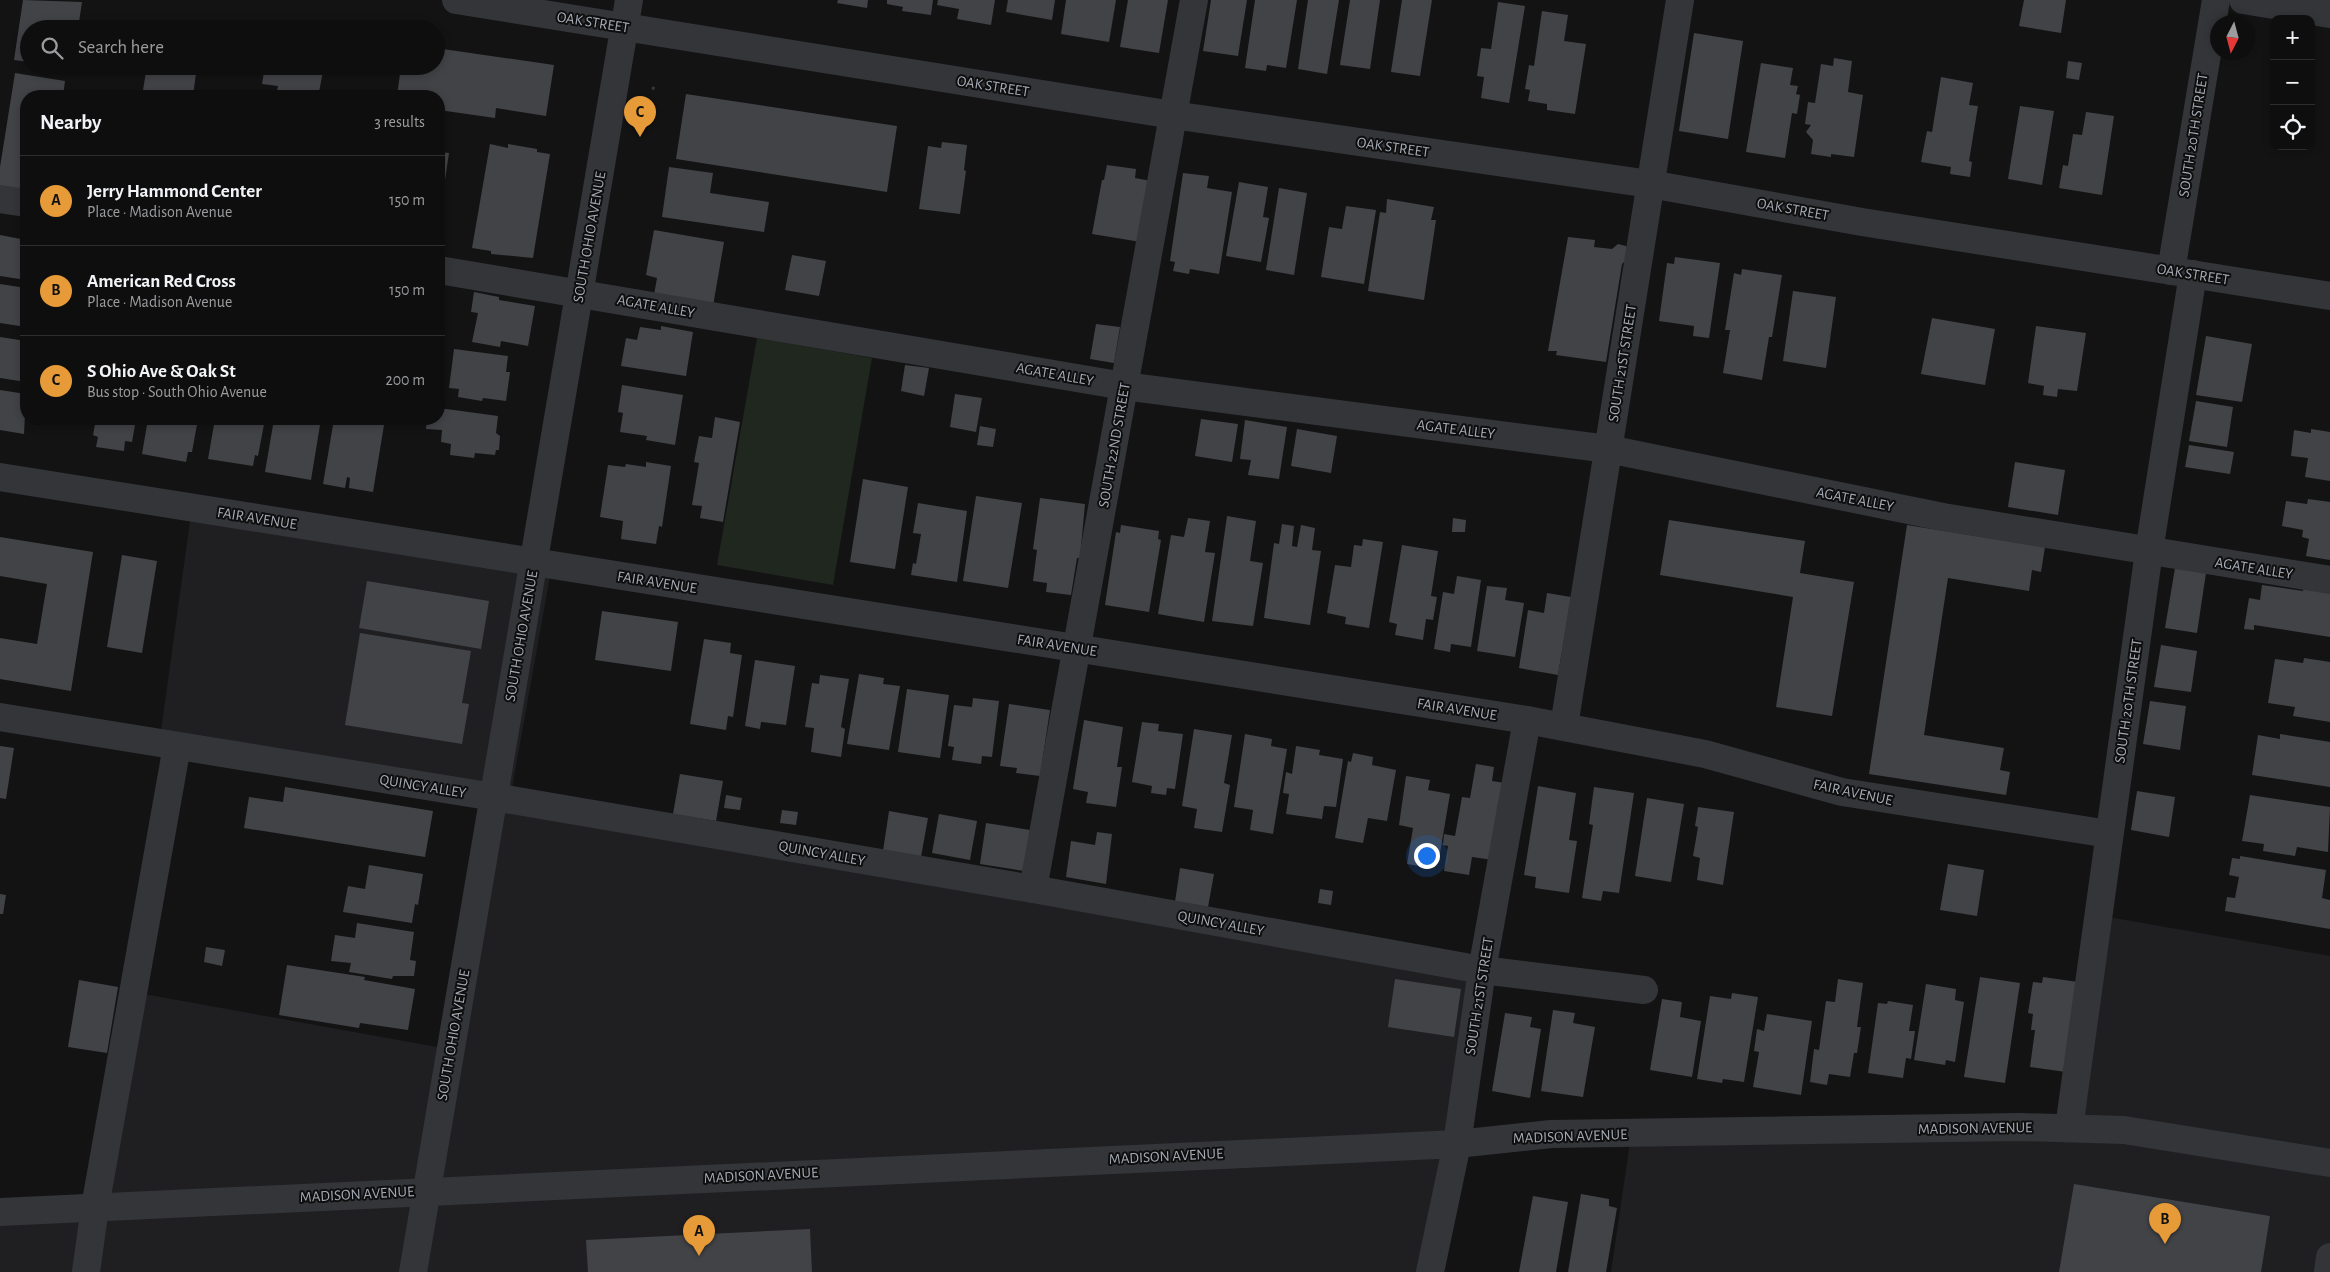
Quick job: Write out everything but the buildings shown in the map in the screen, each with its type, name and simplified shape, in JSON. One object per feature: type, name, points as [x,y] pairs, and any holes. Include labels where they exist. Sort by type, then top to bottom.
[{"type":"street","name":"OAK STREET","points":[[456,0],[1173,115],[1650,184],[1872,223],[2330,296]]},
{"type":"street","name":"SOUTH OHIO AVENUE","points":[[413,1272],[629,0]]},
{"type":"street","name":"SOUTH 22ND STREET","points":[[1033,889],[1194,0]]},
{"type":"street","name":"SOUTH 21ST STREET","points":[[1564,726],[1680,0]]},
{"type":"street","name":"SOUTH 20TH STREET","points":[[2069,1128],[2149,551],[2216,0]]},
{"type":"street","points":[[2243,0],[2330,14]]},
{"type":"street","points":[[0,199],[20,202]]},
{"type":"street","name":"AGATE ALLEY","points":[[445,271],[1124,386],[1608,449],[1943,517],[2330,580]]},
{"type":"street","name":"FAIR AVENUE","points":[[0,477],[1564,726],[1705,754],[1842,792],[2109,834]]},
{"type":"street","name":"QUINCY ALLEY","points":[[0,717],[1033,889],[1482,970],[1644,990]]},
{"type":"street","name":"SOUTH 21ST STREET","points":[[1430,1272],[1457,1144],[1482,970],[1527,720]]},
{"type":"street","points":[[86,1272],[95,1207],[177,746]]},
{"type":"street","name":"MADISON AVENUE","points":[[0,1212],[427,1190],[1457,1144],[1551,1134],[2020,1127],[2124,1130],[2330,1163]]},
{"type":"street","points":[[2328,1272],[2330,1257]]},
{"type":"path","points":[[652,88],[657,89]]},
{"type":"shaded area","points":[[757,338],[872,358],[833,585],[717,565]]},
{"type":"shaded area","points":[[191,514],[552,565],[509,805],[1490,964],[1433,1272],[0,1272],[0,1219],[106,1217],[144,994],[448,1049],[487,807],[159,745]]},
{"type":"shaded area","points":[[2097,915],[2330,956],[2330,1272],[1611,1272],[1630,1142],[2063,1125]]},
{"type":"place","name":"S Ohio Ave & Oak St","points":[[640,137]]},
{"type":"place","name":"American Red Cross","points":[[2165,1244]]},
{"type":"place","name":"Jerry Hammond Center","points":[[699,1256]]}]
